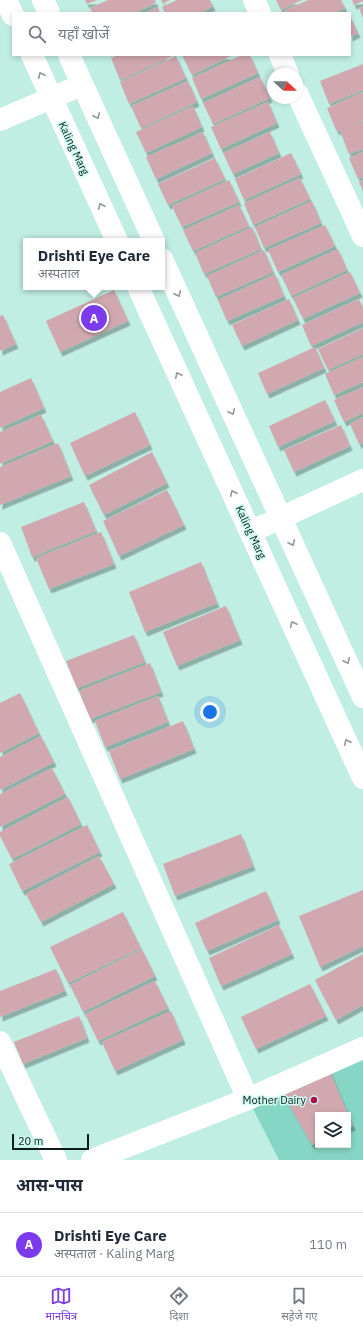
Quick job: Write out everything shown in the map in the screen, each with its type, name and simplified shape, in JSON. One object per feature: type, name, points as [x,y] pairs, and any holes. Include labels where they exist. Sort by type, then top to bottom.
[{"type":"street","points":[[6,0],[12,13]]},
{"type":"street","points":[[43,0],[49,12]]},
{"type":"street","points":[[254,0],[260,12]]},
{"type":"street","name":"Kaling Marg","points":[[32,56],[116,238]]},
{"type":"street","points":[[69,56],[153,238]]},
{"type":"street","points":[[280,56],[285,68]]},
{"type":"street","points":[[0,120],[82,85]]},
{"type":"street","points":[[302,104],[363,236]]},
{"type":"street","points":[[165,266],[363,697]]},
{"type":"street","name":"Kaling Marg","points":[[139,290],[363,778]]},
{"type":"street","points":[[250,532],[363,480]]},
{"type":"street","points":[[0,543],[248,1099]]},
{"type":"street","points":[[0,1042],[56,1160]]},
{"type":"street","points":[[92,1160],[248,1099],[363,1048]]},
{"type":"green space","points":[[363,1048],[363,1160],[279,1160],[248,1099]]},
{"type":"building","points":[[85,0],[97,0],[87,4]]},
{"type":"building","points":[[108,0],[155,0],[156,3],[137,12],[92,12],[90,8]]},
{"type":"building","points":[[161,0],[170,0],[163,4]]},
{"type":"building","points":[[177,0],[210,0],[213,6],[202,12],[164,12],[162,7]]},
{"type":"building","points":[[276,0],[302,0],[281,10]]},
{"type":"building","points":[[308,0],[341,0],[345,8],[337,12],[284,11]]},
{"type":"building","points":[[352,0],[363,0],[363,1],[354,5]]},
{"type":"building","points":[[363,6],[363,18],[359,8]]},
{"type":"building","points":[[158,7],[160,12],[147,12]]},
{"type":"building","points":[[351,18],[358,33],[351,36]]},
{"type":"building","points":[[116,56],[173,56],[120,80],[111,58]]},
{"type":"building","points":[[176,56],[186,78],[129,104],[120,82]]},
{"type":"building","points":[[182,56],[231,56],[192,75]]},
{"type":"building","points":[[240,56],[250,56],[258,73],[201,99],[192,78]]},
{"type":"building","points":[[363,64],[363,90],[329,104],[320,81]]},
{"type":"building","points":[[260,77],[267,92],[267,99],[213,124],[203,103]]},
{"type":"building","points":[[188,81],[197,102],[141,128],[131,106]]},
{"type":"building","points":[[363,92],[363,120],[352,125],[363,121],[363,149],[349,154],[340,131],[336,130],[327,108]]},
{"type":"building","points":[[267,102],[277,123],[221,149],[211,127]]},
{"type":"building","points":[[193,106],[202,127],[146,153],[136,132]]},
{"type":"building","points":[[203,132],[212,153],[156,179],[146,157]]},
{"type":"building","points":[[270,132],[279,153],[233,174],[223,153]]},
{"type":"building","points":[[363,152],[363,177],[358,179],[349,158]]},
{"type":"building","points":[[291,153],[301,174],[244,200],[235,179]]},
{"type":"building","points":[[215,158],[225,179],[168,205],[158,184]]},
{"type":"building","points":[[300,178],[310,199],[253,225],[244,203]]},
{"type":"building","points":[[229,180],[239,202],[182,227],[172,206]]},
{"type":"building","points":[[363,180],[363,191],[359,182]]},
{"type":"building","points":[[312,201],[321,223],[264,248],[255,227]]},
{"type":"building","points":[[239,205],[249,226],[193,251],[183,230]]},
{"type":"building","points":[[325,225],[335,246],[278,272],[268,250]]},
{"type":"building","points":[[252,227],[261,249],[204,274],[195,253]]},
{"type":"building","points":[[338,249],[347,270],[291,296],[281,275]]},
{"type":"building","points":[[264,250],[273,272],[216,297],[207,276]]},
{"type":"building","points":[[350,272],[360,293],[303,319],[293,298]]},
{"type":"building","points":[[275,274],[284,296],[227,321],[218,300]]},
{"type":"building","points":[[114,290],[128,321],[60,352],[46,321]]},
{"type":"building","points":[[289,299],[298,320],[242,346],[232,325]]},
{"type":"building","points":[[359,299],[363,309],[363,322],[311,346],[302,325]]},
{"type":"building","points":[[3,315],[16,344],[0,351],[0,316]]},
{"type":"building","points":[[363,328],[363,354],[328,370],[318,349]]},
{"type":"building","points":[[315,347],[324,368],[267,394],[258,373]]},
{"type":"building","points":[[363,357],[363,382],[334,395],[325,374]]},
{"type":"building","points":[[31,378],[44,408],[0,428],[0,392]]},
{"type":"building","points":[[363,387],[363,413],[344,422],[334,400]]},
{"type":"building","points":[[325,400],[335,421],[278,447],[269,426]]},
{"type":"building","points":[[135,412],[150,445],[85,476],[70,443]]},
{"type":"building","points":[[41,415],[53,441],[0,464],[0,432]]},
{"type":"building","points":[[363,417],[363,443],[359,444],[350,424]]},
{"type":"building","points":[[341,425],[350,446],[294,472],[284,450]]},
{"type":"building","points":[[58,443],[71,476],[0,505],[0,467]]},
{"type":"building","points":[[152,452],[167,483],[104,515],[89,485]]},
{"type":"building","points":[[167,490],[184,525],[119,556],[103,521]]},
{"type":"building","points":[[84,502],[96,531],[32,557],[21,527]]},
{"type":"building","points":[[101,532],[114,564],[49,589],[36,558]]},
{"type":"building","points":[[201,562],[217,603],[145,632],[129,592]]},
{"type":"building","points":[[226,606],[240,640],[177,666],[163,632]]},
{"type":"building","points":[[134,635],[145,662],[77,688],[66,661]]},
{"type":"building","points":[[150,663],[161,692],[90,719],[79,691]]},
{"type":"building","points":[[20,693],[39,733],[0,753],[0,703]]},
{"type":"building","points":[[158,696],[168,722],[105,747],[95,721]]},
{"type":"building","points":[[183,721],[194,749],[120,779],[109,751]]},
{"type":"building","points":[[41,736],[54,762],[0,790],[0,757]]},
{"type":"building","points":[[52,768],[65,794],[0,827],[0,794]]},
{"type":"building","points":[[68,797],[81,824],[12,859],[0,836],[0,832]]},
{"type":"building","points":[[87,825],[100,852],[22,891],[9,864]]},
{"type":"building","points":[[241,834],[253,866],[175,896],[163,864]]},
{"type":"building","points":[[99,856],[114,884],[41,922],[26,894]]},
{"type":"building","points":[[363,890],[363,946],[320,967],[299,916]]},
{"type":"building","points":[[266,891],[278,920],[207,951],[195,923]]},
{"type":"building","points":[[123,912],[141,948],[68,983],[50,947]]},
{"type":"building","points":[[279,925],[292,954],[221,986],[209,958]]},
{"type":"building","points":[[142,949],[155,976],[83,1012],[70,985]]},
{"type":"building","points":[[363,954],[363,1005],[336,1020],[315,980]]},
{"type":"building","points":[[56,969],[65,991],[0,1017],[0,991]]},
{"type":"building","points":[[155,981],[168,1008],[98,1041],[85,1014]]},
{"type":"building","points":[[310,984],[326,1016],[256,1049],[241,1017]]},
{"type":"building","points":[[171,1011],[183,1040],[115,1071],[102,1042]]},
{"type":"building","points":[[79,1016],[87,1038],[23,1064],[14,1042]]},
{"type":"building","name":"Mother Dairy","points":[[327,1064],[347,1112],[315,1112],[315,1144],[312,1145],[278,1086]]},
{"type":"place","name":"Drishti Eye Care","points":[[94,318]]},
{"type":"place","name":"Mother Dairy","points":[[314,1100]]}]
